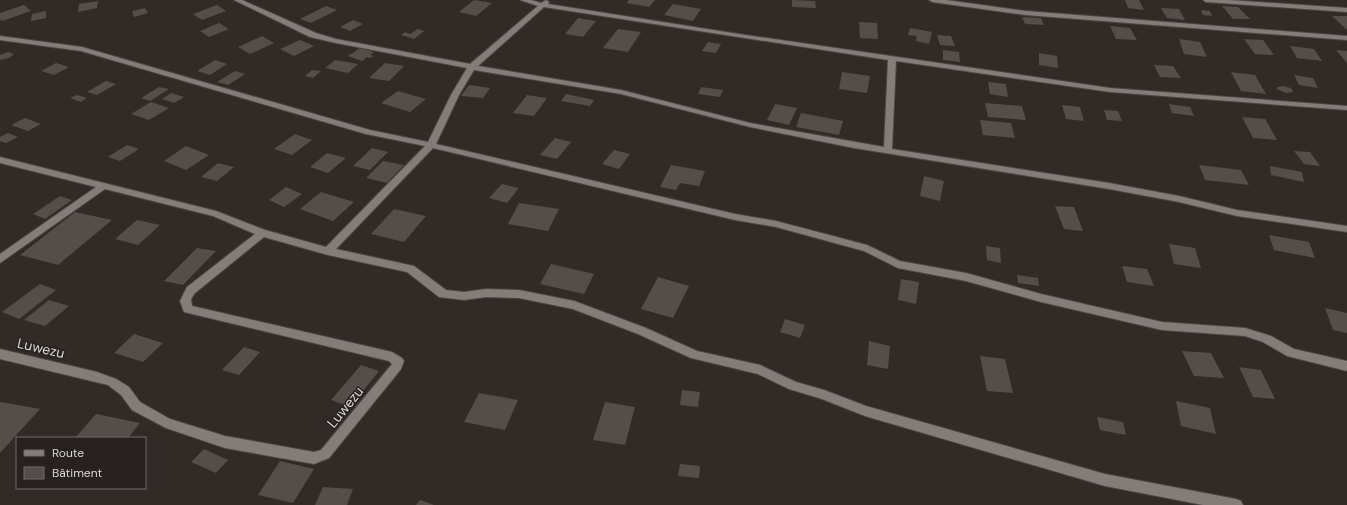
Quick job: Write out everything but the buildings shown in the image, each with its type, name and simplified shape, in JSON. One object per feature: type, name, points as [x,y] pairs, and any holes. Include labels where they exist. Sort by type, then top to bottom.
[{"type":"street","points":[[237,0],[321,37],[336,41],[472,67],[621,92],[750,125],[854,145],[1144,192],[1237,213],[1347,229]]},
{"type":"street","points":[[524,0],[545,2],[892,58],[1110,90],[1347,108]]},
{"type":"street","points":[[932,0],[1026,13],[1347,38]]},
{"type":"street","points":[[1206,0],[1347,10]]},
{"type":"street","points":[[328,251],[431,144],[455,95],[472,67],[545,2]]},
{"type":"street","points":[[0,38],[82,49],[369,132],[431,144],[735,217],[776,224],[867,248],[898,264],[966,277],[1041,298],[1162,326],[1245,332],[1267,339],[1291,353],[1347,366]]},
{"type":"street","points":[[888,150],[892,58]]},
{"type":"street","points":[[0,160],[216,214],[262,233],[328,251],[410,269],[443,294],[464,296],[486,293],[519,294],[574,305],[642,331],[694,355],[760,370],[793,386],[824,395],[865,411],[1105,480],[1236,505]]},
{"type":"street","points":[[0,259],[103,186]]},
{"type":"street","name":"Luwezu","points":[[0,354],[97,377],[112,382],[125,391],[136,406],[166,423],[225,442],[314,458],[325,454],[397,366],[398,361],[392,356],[188,309],[185,304],[185,298],[191,290],[262,233]]}]
